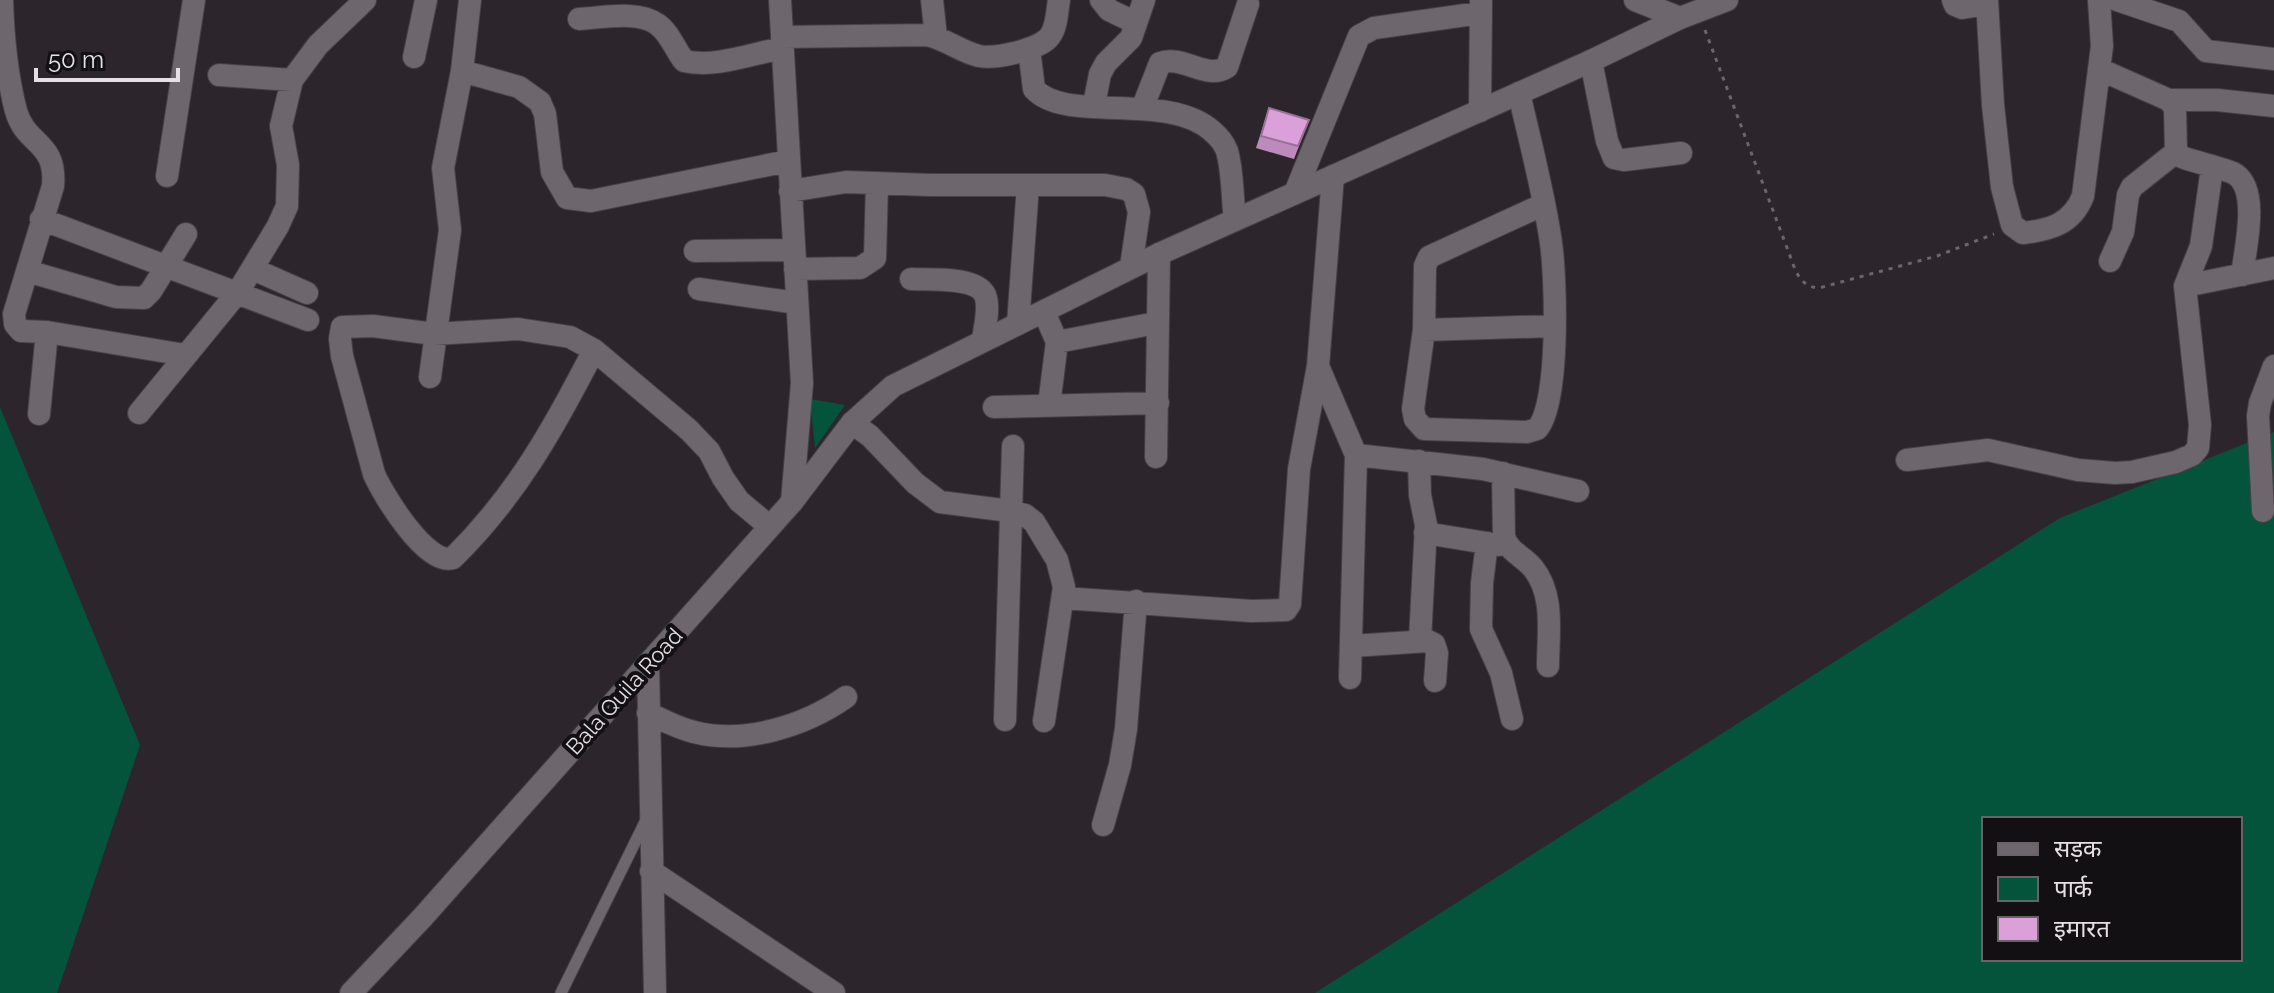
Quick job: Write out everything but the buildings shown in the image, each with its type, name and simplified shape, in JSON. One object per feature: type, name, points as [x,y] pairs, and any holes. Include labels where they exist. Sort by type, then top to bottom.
[{"type":"street","points":[[2,0],[8,115],[52,160],[53,186],[14,314],[15,324],[21,331],[47,332],[185,355]]},
{"type":"street","points":[[167,176],[194,0]]},
{"type":"street","points":[[139,413],[238,292],[278,226],[287,206],[288,165],[281,126],[292,80],[318,45],[365,0]]},
{"type":"street","points":[[414,57],[426,0]]},
{"type":"street","points":[[430,377],[450,230],[443,168],[462,71],[470,0]]},
{"type":"street","points":[[780,0],[802,383],[792,502]]},
{"type":"street","points":[[932,0],[936,37]]},
{"type":"street","points":[[579,19],[648,19],[668,35],[684,61],[694,63],[782,42],[915,34],[936,37],[977,56],[992,57],[1029,49],[1050,36],[1059,0]]},
{"type":"street","points":[[1101,0],[1109,10],[1136,23]]},
{"type":"street","points":[[1094,105],[1100,74],[1106,63],[1131,38],[1144,0]]},
{"type":"street","points":[[1635,0],[1691,10]]},
{"type":"street","name":"Bala Quila Road","points":[[351,993],[648,666],[792,502],[852,423],[893,386],[1159,254],[1591,61],[1691,10],[1727,0]]},
{"type":"street","points":[[1953,0],[1955,5],[1962,8],[1987,2],[2002,187],[2012,225],[2023,233],[2042,231],[2072,217],[2078,208],[2088,166],[2099,69],[2102,24],[2099,0]]},
{"type":"street","points":[[2117,0],[2179,21],[2206,51],[2274,59]]},
{"type":"street","points":[[1142,109],[1160,63],[1173,60],[1216,72],[1227,67],[1251,1]]},
{"type":"street","points":[[1295,193],[1359,36],[1374,28],[1481,7],[1480,111]]},
{"type":"street","points":[[1029,49],[1032,82],[1040,95],[1058,102],[1142,109],[1189,117],[1207,127],[1227,151],[1235,219]]},
{"type":"street","points":[[1591,61],[1607,141],[1614,158],[1624,160],[1681,153]]},
{"type":"street","points":[[2099,69],[2169,100],[2217,100],[2274,106]]},
{"type":"street","points":[[462,71],[510,84],[540,102],[545,114],[552,172],[567,198],[576,201],[591,201],[788,161]]},
{"type":"street","points":[[219,75],[292,80]]},
{"type":"street","points":[[1519,93],[1551,244],[1553,368],[1543,423],[1537,429],[1513,432],[1432,431],[1418,426],[1413,409],[1424,330],[1425,266],[1429,257],[1542,205]]},
{"type":"street","points":[[2169,100],[2175,108],[2176,152],[2182,157],[2233,173],[2247,187],[2250,197],[2242,275]]},
{"type":"street","points":[[2110,261],[2123,232],[2132,187],[2176,152]]},
{"type":"street","points":[[1907,460],[1988,450],[2046,465],[2115,473],[2176,462],[2192,455],[2198,448],[2200,425],[2185,286],[2201,246],[2212,168]]},
{"type":"street","points":[[1063,598],[1251,611],[1286,610],[1292,596],[1299,469],[1318,366],[1333,176]]},
{"type":"street","points":[[790,191],[846,182],[1105,185],[1126,189],[1134,194],[1139,212],[1131,267]]},
{"type":"street","points":[[695,251],[860,268],[875,258],[877,183]]},
{"type":"street","points":[[1018,324],[1028,185]]},
{"type":"street","points":[[41,219],[308,320]]},
{"type":"street","points":[[27,271],[116,297],[144,298],[186,234]]},
{"type":"street","points":[[1156,457],[1159,254]]},
{"type":"street","points":[[2185,286],[2274,268]]},
{"type":"street","points":[[253,269],[307,293]]},
{"type":"street","points":[[911,279],[960,281],[981,290],[986,296],[987,306],[983,339]]},
{"type":"street","points":[[699,289],[797,303]]},
{"type":"street","points":[[1044,312],[1057,342],[1049,405]]},
{"type":"street","points":[[1057,342],[1156,323]]},
{"type":"street","points":[[594,350],[551,433],[516,487],[481,528],[453,558],[446,560],[437,558],[418,539],[381,490],[362,436],[340,339],[342,327],[356,325],[434,334],[538,330],[570,337],[594,350],[701,441],[739,501],[769,526]]},
{"type":"street","points":[[1424,330],[1554,326]]},
{"type":"street","points":[[39,414],[47,332]]},
{"type":"street","points":[[1318,366],[1356,455],[1350,678]]},
{"type":"street","points":[[2263,511],[2258,416],[2274,366]]},
{"type":"street","points":[[994,407],[1158,403]]},
{"type":"street","points":[[852,423],[870,436],[915,483],[940,502],[1010,511],[1025,515],[1034,522],[1063,575],[1063,598],[1044,721]]},
{"type":"street","points":[[1005,720],[1013,446]]},
{"type":"street","points":[[1356,455],[1503,473],[1578,491]]},
{"type":"street","points":[[1419,461],[1425,533],[1420,640]]},
{"type":"street","points":[[1503,473],[1502,527],[1481,593],[1481,629],[1501,673],[1512,719]]},
{"type":"street","points":[[1425,533],[1497,545],[1530,564],[1546,589],[1548,666]]},
{"type":"street","points":[[1103,825],[1120,765],[1128,718],[1136,601]]},
{"type":"street","points":[[1352,646],[1420,640],[1434,644],[1437,653],[1435,681]]},
{"type":"street","points":[[648,666],[655,993]]},
{"type":"street","points":[[648,713],[693,732],[737,736],[759,733],[814,716],[846,697]]},
{"type":"street","points":[[651,871],[834,993]]},
{"type":"lane","points":[[561,993],[649,814]]},
{"type":"path","points":[[1691,10],[1789,253],[1801,281],[1809,287],[1819,288],[1937,256],[1968,246],[2012,225]]},
{"type":"green space","points":[[810,399],[845,405],[815,448]]},
{"type":"green space","points":[[0,407],[140,745],[57,993],[0,993]]},
{"type":"green space","points":[[2274,432],[2274,993],[1315,993],[2060,518]]}]
